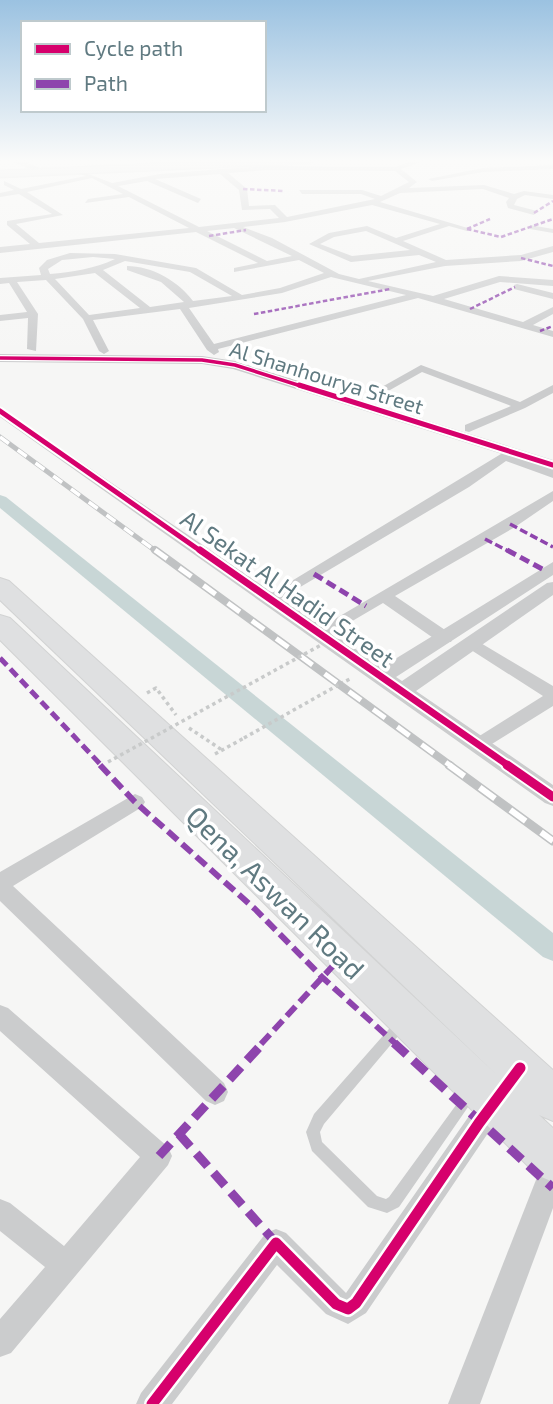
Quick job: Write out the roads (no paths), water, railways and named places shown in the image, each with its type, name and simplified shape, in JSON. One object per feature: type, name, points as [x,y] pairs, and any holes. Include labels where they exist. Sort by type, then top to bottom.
[{"type":"highway","name":"Qena, Aswan Road","points":[[0,586],[208,758],[432,988],[553,1099]]},
{"type":"highway","name":"Qena, Aswan Road","points":[[0,624],[553,1159]]},
{"type":"highway","points":[[406,1018],[432,988]]},
{"type":"highway","points":[[485,1095],[511,1060]]},
{"type":"street","points":[[2,226],[20,231],[36,245]]},
{"type":"street","points":[[10,228],[20,226]]},
{"type":"street","points":[[187,226],[266,264]]},
{"type":"street","points":[[0,250],[144,230],[227,226]]},
{"type":"street","points":[[235,226],[280,246],[330,274],[434,299],[553,334]]},
{"type":"street","points":[[394,241],[444,226]]},
{"type":"street","points":[[454,226],[467,229]]},
{"type":"street","points":[[533,227],[553,231]]},
{"type":"street","points":[[419,252],[351,259],[313,244],[332,235],[367,228],[445,263]]},
{"type":"street","points":[[322,230],[332,235]]},
{"type":"street","points":[[268,249],[280,246]]},
{"type":"street","points":[[352,281],[445,263],[521,258],[553,249]]},
{"type":"street","points":[[246,254],[257,252]]},
{"type":"street","points":[[237,270],[300,257]]},
{"type":"street","points":[[104,351],[86,318],[46,275],[43,270],[45,264],[60,258],[124,258],[193,270],[241,298]]},
{"type":"street","points":[[5,280],[97,270],[124,258]]},
{"type":"street","points":[[464,261],[529,291],[553,296]]},
{"type":"street","points":[[113,265],[152,274],[175,286],[213,350],[417,295]]},
{"type":"street","points":[[97,270],[148,310]]},
{"type":"street","points":[[531,281],[553,270]]},
{"type":"street","points":[[115,282],[152,274]]},
{"type":"street","points":[[86,318],[241,298],[282,290],[330,274]]},
{"type":"street","points":[[434,299],[499,279],[553,284]]},
{"type":"street","points":[[5,280],[33,314],[32,349]]},
{"type":"street","points":[[523,326],[553,310]]},
{"type":"street","points":[[0,318],[33,314]]},
{"type":"street","name":"Al Shanhourya Street","points":[[0,348],[213,350],[254,360],[553,454]]},
{"type":"street","name":"Al Shanhourya Street","points":[[0,358],[227,363],[508,454],[553,466]]},
{"type":"street","points":[[370,397],[421,369],[521,406]]},
{"type":"street","points":[[468,428],[521,406],[553,388]]},
{"type":"street","name":"Al Sekat Al Hadid Street","points":[[0,411],[270,599],[320,639],[402,691],[553,797]]},
{"type":"street","points":[[270,599],[464,484],[508,454],[553,474]]},
{"type":"street","points":[[320,639],[384,596],[510,524],[553,495]]},
{"type":"street","points":[[381,677],[553,567]]},
{"type":"street","points":[[402,691],[474,644],[553,587]]},
{"type":"street","points":[[384,596],[445,638]]},
{"type":"street","points":[[474,644],[553,696],[478,745]]},
{"type":"street","points":[[135,802],[0,885],[215,1092]]},
{"type":"street","points":[[0,1016],[159,1156],[0,1342]]},
{"type":"street","points":[[160,1400],[276,1243],[336,1304],[348,1309],[356,1303],[485,1095]]},
{"type":"street","points":[[470,1402],[553,1172]]},
{"type":"street","points":[[0,1213],[65,1265]]},
{"type":"lane","points":[[406,1018],[319,1119],[313,1132],[317,1146],[373,1202],[387,1206],[394,1202],[485,1095]]},
{"type":"waterway","points":[[0,500],[553,949]]},
{"type":"railway","points":[[0,437],[157,552]]},
{"type":"railway","points":[[155,550],[451,766]]},
{"type":"railway","points":[[449,765],[553,841]]}]
